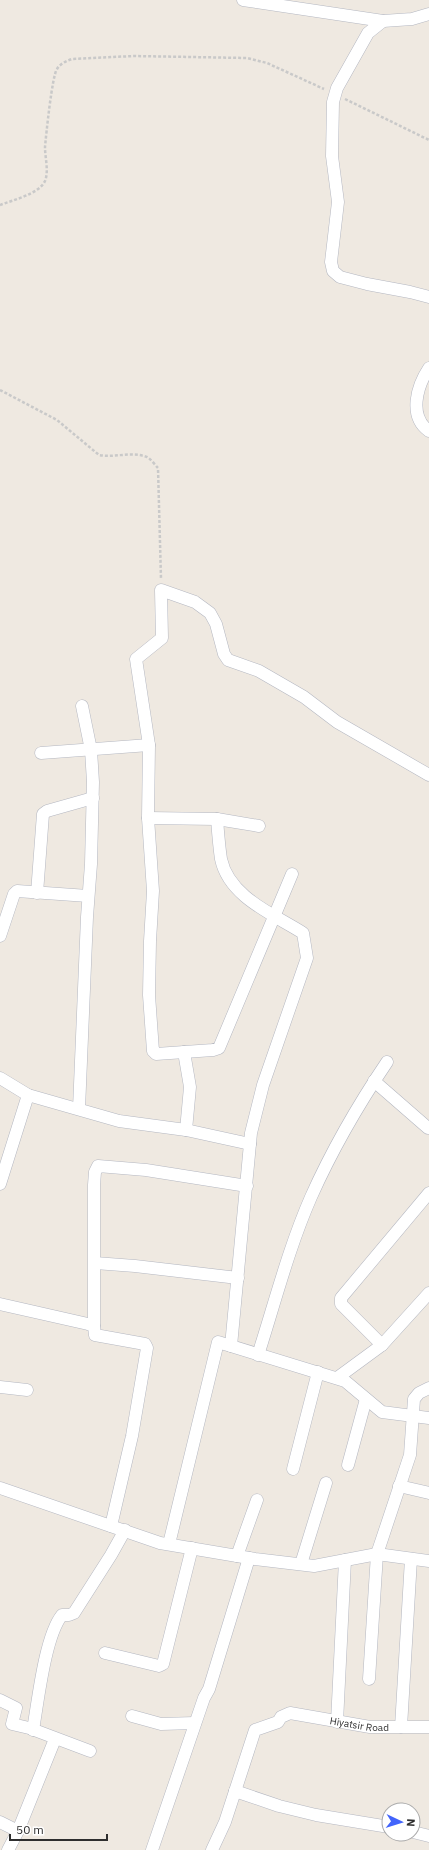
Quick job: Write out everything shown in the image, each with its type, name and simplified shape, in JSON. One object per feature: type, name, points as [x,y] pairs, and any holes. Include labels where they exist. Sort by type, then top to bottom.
[{"type":"street","points":[[243,0],[383,21],[412,18],[429,14]]},
{"type":"street","points":[[383,21],[368,33],[350,64],[335,94],[333,102],[332,156],[338,202],[331,262],[334,271],[340,277],[429,297]]},
{"type":"street","points":[[429,368],[418,389],[416,407],[418,417],[424,428],[429,431]]},
{"type":"street","points":[[292,874],[219,1048],[213,1050],[156,1054],[153,1050],[149,995],[153,891],[148,818],[149,745],[136,659],[162,638],[161,590],[195,602],[210,613],[216,624],[224,654],[228,660],[259,671],[304,697],[338,722],[429,775]]},
{"type":"street","points":[[79,1109],[93,798],[91,750],[82,706]]},
{"type":"street","points":[[41,753],[149,745]]},
{"type":"street","points":[[37,893],[43,814],[47,811],[93,798]]},
{"type":"street","points":[[148,818],[217,819],[259,826]]},
{"type":"street","points":[[217,819],[221,860],[230,881],[243,896],[303,933],[307,958],[263,1085],[250,1144],[231,1346]]},
{"type":"street","points":[[0,936],[14,894],[17,892],[88,896]]},
{"type":"street","points":[[184,1052],[190,1087],[186,1130]]},
{"type":"street","points":[[258,1355],[289,1256],[311,1197],[351,1118],[386,1062]]},
{"type":"street","points":[[0,1078],[28,1095],[119,1120],[186,1130],[250,1144]]},
{"type":"street","points":[[374,1081],[428,1128]]},
{"type":"street","points":[[0,1184],[28,1095]]},
{"type":"street","points":[[111,1526],[132,1436],[147,1348],[145,1344],[95,1335],[95,1172],[98,1166],[146,1170],[247,1186]]},
{"type":"street","points":[[382,1345],[341,1304],[341,1298],[429,1193]]},
{"type":"street","points":[[94,1263],[238,1278]]},
{"type":"street","points":[[337,1378],[382,1345],[429,1293]]},
{"type":"street","points":[[0,1304],[94,1326]]},
{"type":"street","points":[[169,1544],[218,1342],[345,1381],[382,1412],[429,1418]]},
{"type":"street","points":[[293,1469],[318,1372]]},
{"type":"street","points":[[0,1387],[27,1390]]},
{"type":"street","points":[[369,1679],[377,1554],[410,1455],[414,1416],[414,1399],[429,1388]]},
{"type":"street","points":[[348,1466],[366,1399]]},
{"type":"street","points":[[301,1564],[326,1483]]},
{"type":"street","points":[[399,1486],[429,1493]]},
{"type":"street","points":[[0,1488],[160,1543],[236,1556],[314,1566],[377,1554],[429,1561]]},
{"type":"street","points":[[236,1556],[257,1500]]},
{"type":"street","points":[[33,1730],[44,1667],[51,1637],[58,1621],[62,1615],[74,1613],[111,1555],[124,1530]]},
{"type":"street","points":[[104,1653],[159,1666],[163,1664],[192,1548]]},
{"type":"street","points":[[152,1850],[195,1723],[209,1689],[249,1558]]},
{"type":"street","points":[[401,1727],[412,1559]]},
{"type":"street","points":[[337,1722],[345,1560]]},
{"type":"street","points":[[0,1700],[16,1708],[12,1724],[90,1751]]},
{"type":"street","name":"Hiyatsir Road","points":[[235,1791],[255,1730],[278,1722],[282,1717],[290,1713],[370,1727],[429,1727]]},
{"type":"street","points":[[132,1716],[161,1724],[195,1723]]},
{"type":"street","points":[[8,1850],[18,1831],[55,1739]]},
{"type":"street","points":[[212,1850],[225,1822],[235,1791],[279,1806],[316,1815],[381,1826]]},
{"type":"street","points":[[0,1822],[18,1831]]},
{"type":"path","points":[[0,205],[28,194],[41,186],[45,181],[47,173],[45,148],[47,122],[56,70],[63,63],[72,59],[134,56],[247,58],[267,63],[429,140]]},
{"type":"path","points":[[0,390],[57,420],[99,455],[107,456],[134,454],[148,458],[158,468],[161,590]]}]
